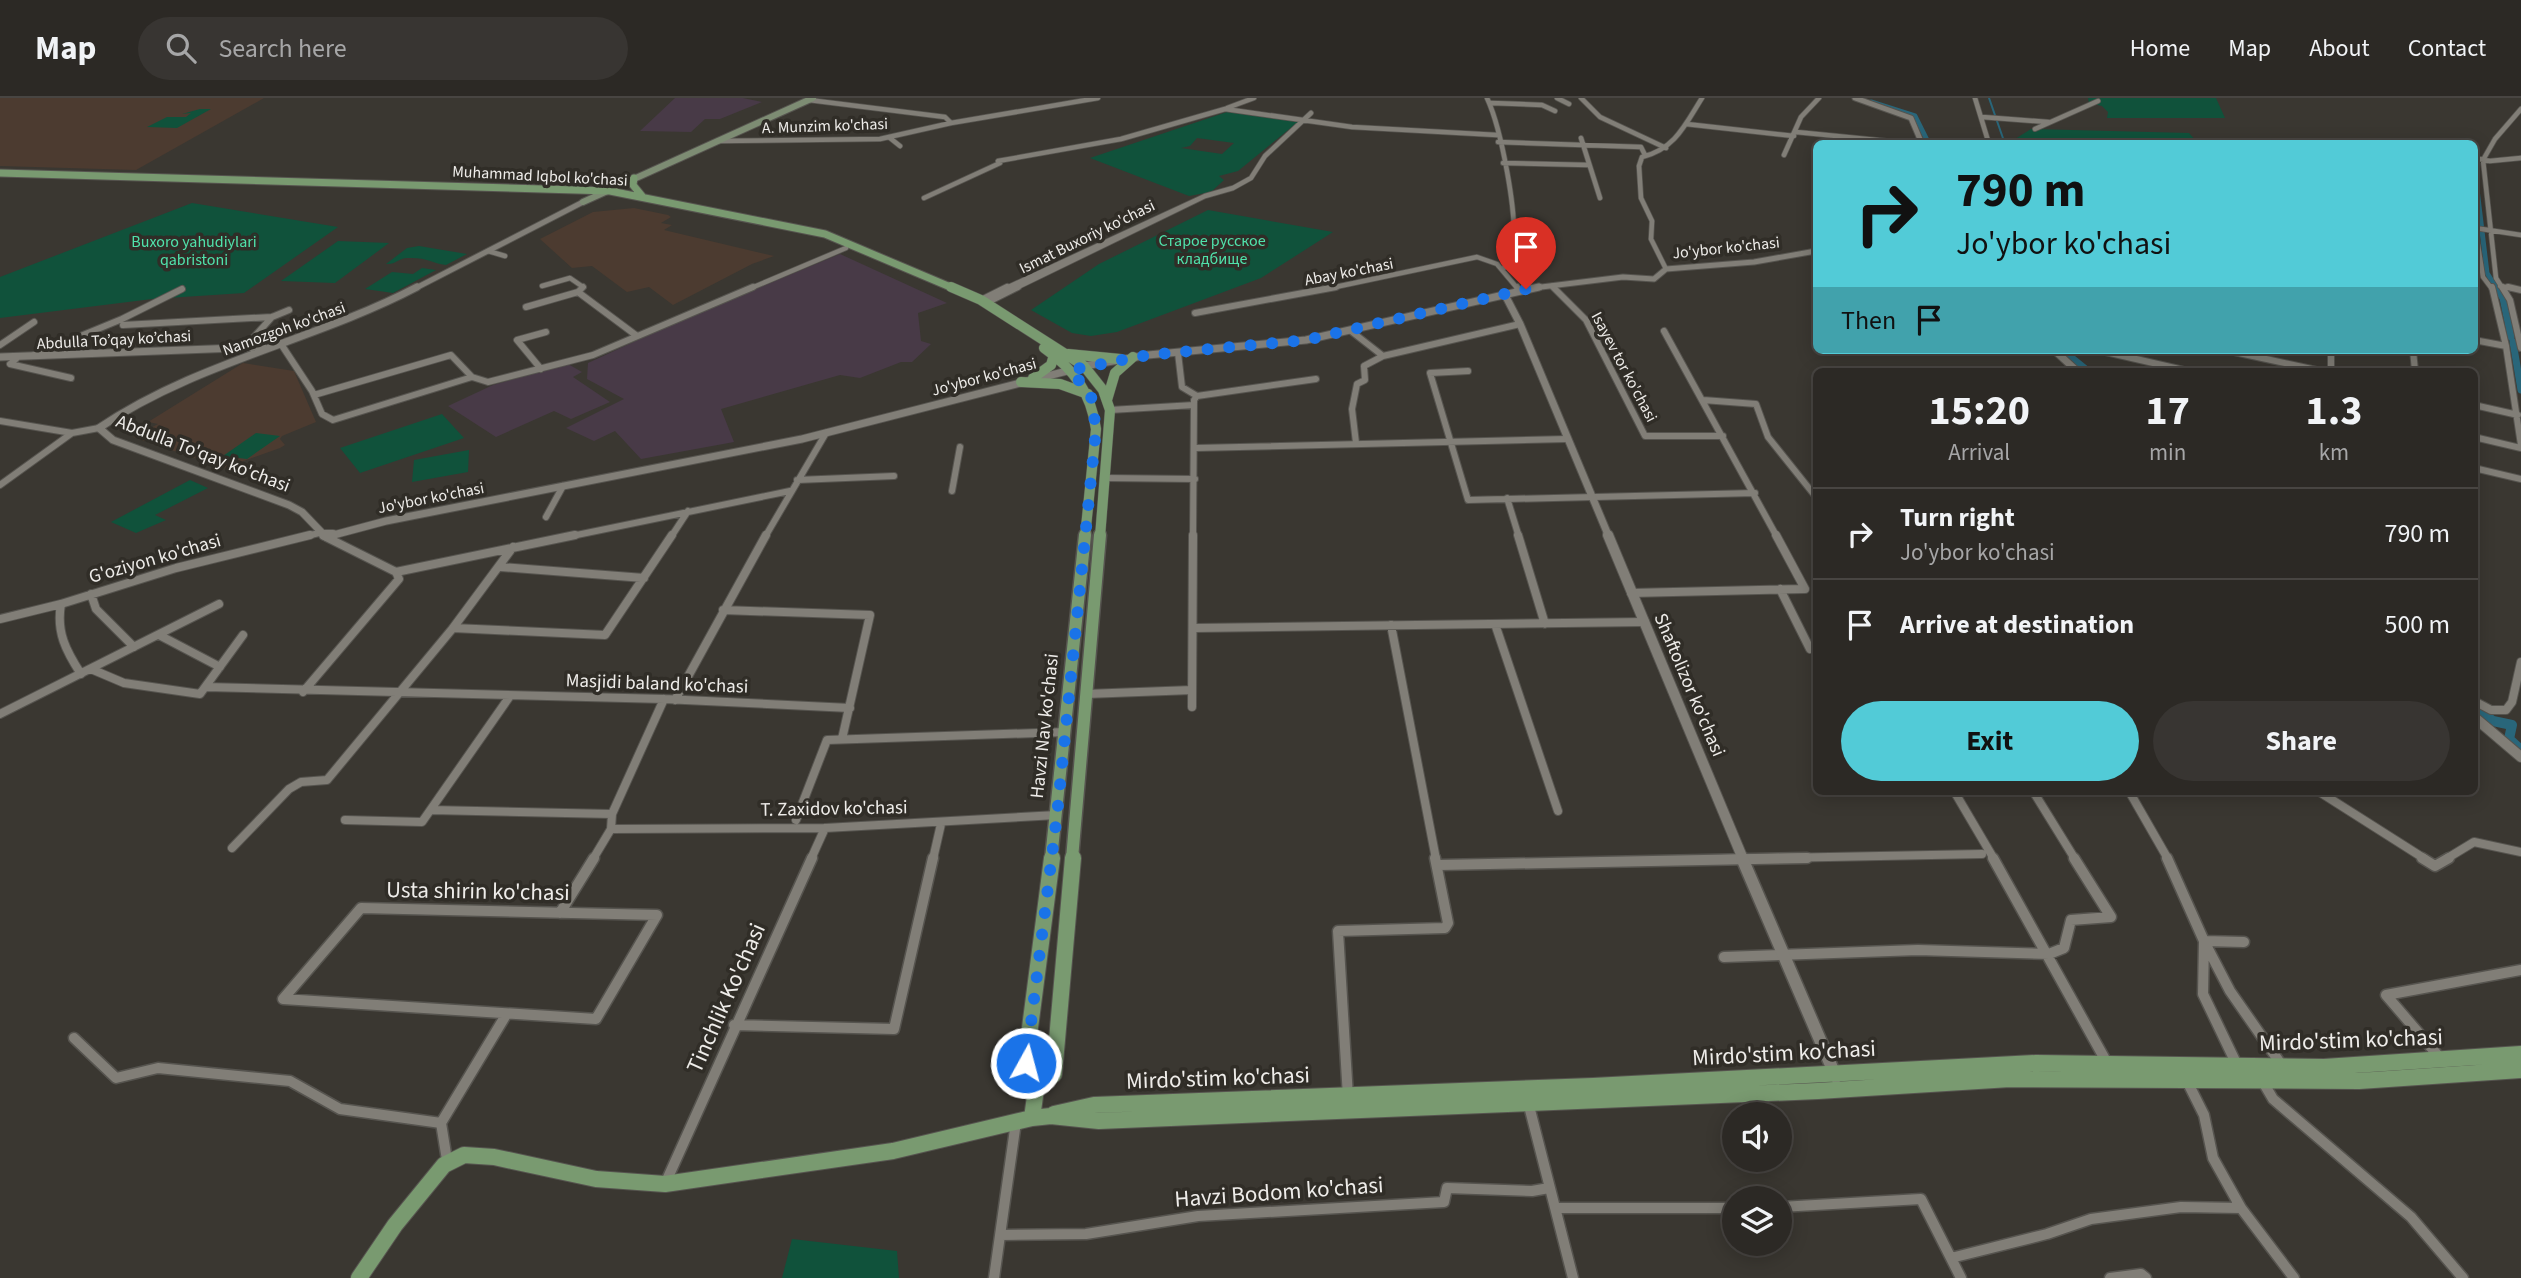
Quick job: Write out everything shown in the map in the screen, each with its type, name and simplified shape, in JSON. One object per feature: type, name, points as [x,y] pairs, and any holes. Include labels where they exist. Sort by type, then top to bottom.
[{"type":"main road","name":"Namozgoh ko'chasi","points":[[600,192],[808,99]]},
{"type":"main road","name":"Namozgoh ko'chasi","points":[[583,202],[808,99]]},
{"type":"main road","name":"Muhammad Iqbol ko'chasi","points":[[0,176],[600,192],[642,196],[825,234],[984,302],[1066,353],[1077,368]]},
{"type":"main road","points":[[634,178],[632,185],[642,196]]},
{"type":"main road","name":"Muhammad Iqbol ko'chasi","points":[[600,192],[803,234],[846,248],[975,306],[1077,368]]},
{"type":"main road","points":[[1066,353],[1120,359]]},
{"type":"main road","points":[[1033,378],[1051,365],[1054,355]]},
{"type":"main road","points":[[1108,405],[1115,373],[1133,357]]},
{"type":"main road","points":[[1077,368],[1108,405]]},
{"type":"main road","name":"Havzi Nav ko'chasi","points":[[1037,1089],[1024,1074],[1057,815],[1096,429],[1091,396],[1077,368]]},
{"type":"main road","points":[[1021,382],[1060,384],[1091,396]]},
{"type":"main road","name":"Havzi Nav ko'chasi","points":[[1024,1119],[1037,1089],[1054,1074],[1105,478],[1108,405]]},
{"type":"main road","name":"Mirdo'stim ko'chasi","points":[[444,1165],[464,1156],[478,1155],[596,1179],[665,1184],[893,1151],[1094,1105],[1348,1097],[2106,1061],[2283,1067],[2521,1054]]},
{"type":"main road","points":[[2245,1065],[2263,1082]]},
{"type":"main road","name":"Mirdo'stim ko'chasi","points":[[1051,1116],[1098,1121],[1843,1090],[2010,1079],[2263,1082],[2411,1079],[2521,1070]]},
{"type":"main road","points":[[359,1278],[395,1224],[444,1165]]},
{"type":"street","name":"A. Munzim ko'chasi","points":[[717,141],[890,138],[951,123],[1098,98]]},
{"type":"street","points":[[924,198],[979,174],[1000,163],[998,161],[1121,139],[1254,98]]},
{"type":"street","points":[[1557,98],[1569,104]]},
{"type":"street","points":[[1581,98],[1592,112],[1611,124],[1666,148]]},
{"type":"street","points":[[1645,155],[1659,153],[1677,139],[1702,98]]},
{"type":"street","points":[[1784,155],[1801,117],[1819,98]]},
{"type":"street","points":[[1855,98],[1911,118],[1918,140]]},
{"type":"street","points":[[1975,98],[1988,140]]},
{"type":"street","points":[[808,99],[934,115],[947,118],[951,123]]},
{"type":"street","points":[[1519,291],[1504,268],[1513,247],[1513,228],[1503,163],[1489,101],[1542,105],[1555,111]]},
{"type":"street","points":[[2035,129],[2098,101]]},
{"type":"street","points":[[1225,109],[1352,127],[1497,135]]},
{"type":"street","points":[[2521,109],[2495,139],[2483,160],[2496,278],[2510,300],[2521,343]]},
{"type":"street","name":"Ismat Buxoriy ko'chasi","points":[[984,302],[1193,199],[1233,188],[1251,178],[1265,156],[1311,113]]},
{"type":"street","points":[[1982,117],[2048,122]]},
{"type":"street","points":[[1686,124],[1869,140]]},
{"type":"street","points":[[890,138],[900,146]]},
{"type":"street","points":[[1499,142],[1582,141],[1641,147],[1645,155]]},
{"type":"street","points":[[1582,141],[1600,198]]},
{"type":"street","points":[[1645,155],[1639,166],[1641,198],[1652,221],[1651,239],[1666,269]]},
{"type":"street","points":[[2478,159],[2521,158]]},
{"type":"street","points":[[1503,163],[1589,165]]},
{"type":"street","name":"Namozgoh ko'chasi","points":[[0,485],[72,433],[99,428],[162,390],[271,347],[368,313],[583,202]]},
{"type":"street","points":[[2478,228],[2521,235]]},
{"type":"street","points":[[2478,246],[2483,277]]},
{"type":"street","points":[[314,395],[451,355],[477,381],[488,382],[593,355],[846,248]]},
{"type":"street","points":[[488,251],[505,256]]},
{"type":"street","name":"Jo'ybor ko'chasi","points":[[322,535],[826,433],[1033,378],[1120,359],[1306,340],[1504,293],[1623,277],[1654,279],[1666,269],[1754,262],[1813,252]]},
{"type":"street","name":"Abay ko'chasi","points":[[1195,313],[1377,280],[1477,257],[1491,259],[1504,268]]},
{"type":"street","points":[[2478,276],[2491,284],[2521,290]]},
{"type":"street","points":[[526,307],[578,292],[583,287],[570,278],[542,286]]},
{"type":"street","points":[[2478,438],[2521,447],[2520,424],[2506,346],[2491,284]]},
{"type":"street","name":"Isayev tor ko'chasi","points":[[1552,286],[1586,320],[1646,436],[1723,436]]},
{"type":"street","points":[[26,358],[182,289]]},
{"type":"street","points":[[578,292],[637,336]]},
{"type":"street","name":"Shaftolizor ko'chasi","points":[[1504,293],[1520,324],[1783,955],[1843,1090]]},
{"type":"street","points":[[123,325],[272,317],[289,310]]},
{"type":"street","points":[[244,348],[272,317]]},
{"type":"street","points":[[0,345],[34,322]]},
{"type":"street","points":[[1356,443],[1352,410],[1357,384],[1365,380],[1364,366],[1382,356],[1520,324]]},
{"type":"street","points":[[1351,331],[1382,356]]},
{"type":"street","points":[[1631,593],[1805,589],[1755,492],[1664,331]]},
{"type":"street","points":[[541,369],[517,340],[546,332]]},
{"type":"street","points":[[2504,338],[2521,343]]},
{"type":"street","points":[[2478,341],[2506,346]]},
{"type":"street","points":[[281,344],[314,395],[322,414],[332,420],[472,377]]},
{"type":"street","name":"Abdulla To’qay ko’chasi","points":[[0,357],[16,359],[271,347]]},
{"type":"street","points":[[1178,353],[1182,387],[1184,391],[1196,396],[1316,379]]},
{"type":"street","points":[[2058,354],[2074,368]]},
{"type":"street","points":[[2114,354],[2175,368]]},
{"type":"street","points":[[2254,354],[2309,368]]},
{"type":"street","points":[[16,359],[10,364],[71,378]]},
{"type":"street","points":[[1468,371],[1430,373],[1468,500],[1755,492]]},
{"type":"street","points":[[1192,707],[1196,396]]},
{"type":"street","points":[[1703,400],[1756,404],[1768,437],[1813,493]]},
{"type":"street","points":[[1108,405],[1194,404]]},
{"type":"street","points":[[2478,406],[2518,415]]},
{"type":"street","points":[[0,421],[72,433]]},
{"type":"street","name":"Abdulla To'qay ko'chasi","points":[[99,428],[113,440],[289,505],[302,512],[322,535]]},
{"type":"street","points":[[675,700],[790,491],[826,433]]},
{"type":"street","points":[[1196,448],[1567,439]]},
{"type":"street","points":[[952,491],[960,447]]},
{"type":"street","points":[[2478,469],[2521,479]]},
{"type":"street","points":[[797,480],[894,476]]},
{"type":"street","points":[[1105,478],[1195,479]]},
{"type":"street","points":[[546,517],[562,486]]},
{"type":"street","points":[[322,535],[396,572],[790,491]]},
{"type":"street","points":[[1507,498],[1545,624]]},
{"type":"street","points":[[453,628],[605,635],[688,511]]},
{"type":"street","name":"G'oziyon ko'chasi","points":[[0,619],[61,604],[176,568],[322,535]]},
{"type":"street","points":[[232,848],[289,789],[301,782],[327,780],[453,628],[501,567],[513,547]]},
{"type":"street","points":[[501,567],[644,578]]},
{"type":"street","points":[[303,692],[399,579],[396,572]]},
{"type":"street","points":[[1780,589],[1810,649]]},
{"type":"street","points":[[91,594],[96,609],[134,647]]},
{"type":"street","points":[[61,604],[56,623],[60,641],[81,674]]},
{"type":"street","points":[[0,714],[219,604]]},
{"type":"street","points":[[723,610],[870,615],[842,739]]},
{"type":"street","points":[[1195,628],[1645,622]]},
{"type":"street","points":[[1495,624],[1558,811]]},
{"type":"street","points":[[1348,1097],[1338,931],[1445,928],[1448,917],[1391,625]]},
{"type":"street","points":[[159,635],[220,667]]},
{"type":"street","points":[[206,687],[220,667],[225,653],[243,635]]},
{"type":"street","points":[[2478,703],[2491,710],[2506,710],[2512,702],[2521,662]]},
{"type":"street","name":"Masjidi baland ko'chasi","points":[[91,669],[124,683],[200,694],[206,687],[303,692],[663,699],[850,708]]},
{"type":"street","points":[[1086,694],[1192,690]]},
{"type":"street","points":[[345,820],[422,822],[510,696]]},
{"type":"street","points":[[560,913],[611,829],[612,814],[663,699]]},
{"type":"street","points":[[2478,720],[2521,757]]},
{"type":"street","points":[[796,820],[827,740],[1066,732]]},
{"type":"street","points":[[1957,795],[2049,954],[2106,1061]]},
{"type":"street","points":[[1724,957],[1918,950],[2049,954],[2064,948],[2071,920],[2111,917],[2035,795]]},
{"type":"street","points":[[2131,795],[2173,868],[2220,977],[2242,1013],[2283,1067]]},
{"type":"street","points":[[2324,795],[2435,866],[2474,842],[2521,852]]},
{"type":"street","points":[[431,810],[612,814]]},
{"type":"street","name":"T. Zaxidov ko'chasi","points":[[611,829],[825,828],[941,824],[1057,815]]},
{"type":"street","points":[[734,1025],[894,1030],[941,824]]},
{"type":"street","name":"Tinchlik Ko'chasi","points":[[665,1184],[734,1025],[825,828]]},
{"type":"street","points":[[1439,865],[1982,854]]},
{"type":"street","name":"Usta shirin ko'chasi","points":[[361,908],[560,913],[657,915],[596,1019],[283,999],[361,908]]},
{"type":"street","points":[[2204,941],[2244,942]]},
{"type":"street","points":[[2204,941],[2203,994],[2245,1065]]},
{"type":"street","points":[[2442,1060],[2386,995],[2521,970]]},
{"type":"street","points":[[444,1165],[447,1160],[441,1123],[506,1015]]},
{"type":"street","points":[[74,1038],[116,1078],[158,1068],[200,1070],[290,1081],[340,1109],[441,1123]]},
{"type":"street","points":[[2186,1079],[2204,1115],[2213,1158],[2241,1208],[2294,1278]]},
{"type":"street","points":[[2263,1082],[2273,1099],[2411,1217],[2463,1278]]},
{"type":"street","points":[[1528,1102],[1573,1278]]},
{"type":"street","points":[[994,1278],[1024,1119]]},
{"type":"street","name":"Havzi Bodom ko'chasi","points":[[1001,1235],[1086,1234],[1198,1216],[1444,1202],[1447,1188],[1532,1191],[1549,1188]]},
{"type":"street","points":[[1792,1207],[1856,1205],[1921,1199],[1961,1278]]},
{"type":"street","points":[[1951,1258],[2047,1234],[2091,1219],[2181,1207],[2241,1208]]},
{"type":"street","points":[[1557,1208],[1722,1209]]},
{"type":"street","points":[[2110,1278],[2141,1274],[2146,1278]]},
{"type":"shaded area","points":[[0,98],[264,98],[136,170],[0,166]]},
{"type":"shaded area","points":[[675,98],[743,98],[762,102],[720,119],[705,119],[691,132],[640,131]]},
{"type":"shaded area","points":[[634,208],[671,217],[661,223],[672,225],[664,230],[774,256],[752,264],[673,305],[649,287],[627,292],[592,266],[572,268],[540,239],[593,212]]},
{"type":"shaded area","points":[[840,254],[947,303],[918,313],[921,341],[931,344],[912,362],[901,362],[860,378],[840,375],[721,409],[734,442],[641,459],[615,431],[594,441],[566,428],[624,399],[587,379],[588,363],[692,315]]},
{"type":"shaded area","points":[[243,363],[294,371],[316,422],[282,436],[280,439],[285,445],[280,448],[224,468],[133,437],[158,424],[148,422]]},
{"type":"shaded area","points":[[568,364],[582,372],[573,377],[610,402],[571,419],[554,411],[496,437],[448,406],[493,385]]},
{"type":"green space","points":[[2088,98],[2216,98],[2225,118],[2107,118],[2108,112],[2102,106],[2089,103]]},
{"type":"green space","points":[[211,109],[177,128],[147,127],[167,117],[186,117],[191,113],[182,114]]},
{"type":"green space","points":[[1227,112],[1298,122],[1238,171],[1219,176],[1224,180],[1211,192],[1189,196],[1090,158]],"holes":[[[1197,138],[1234,143],[1222,154],[1181,148],[1190,146]]]},
{"type":"green space","points":[[2031,129],[2189,133],[2195,140],[2015,140]]},
{"type":"green space","name":"Buxoro yahudiylari qabristoni","points":[[192,203],[338,227],[244,293],[152,299],[0,318],[0,277]]},
{"type":"green space","name":"Старое русское кладбище","points":[[1208,210],[1333,232],[1261,278],[1117,332],[1091,336],[1072,333],[1031,310],[1099,264]]},
{"type":"green space","points":[[338,241],[389,243],[335,283],[281,281]]},
{"type":"green space","points":[[419,246],[467,254],[446,265],[414,258],[386,264],[407,248]]},
{"type":"green space","points":[[422,268],[436,270],[393,293],[365,289],[392,272],[413,274]]},
{"type":"green space","points":[[442,414],[464,438],[360,473],[340,448]]},
{"type":"green space","points":[[256,433],[280,436],[247,459],[223,456]]},
{"type":"green space","points":[[469,450],[468,472],[412,482],[414,460]]},
{"type":"green space","points":[[190,480],[208,488],[155,515],[166,520],[136,533],[111,522]]},
{"type":"green space","points":[[792,1239],[897,1251],[899,1278],[782,1278]]},
{"type":"waterway","points":[[1989,98],[2004,140]]},
{"type":"waterway","points":[[1871,102],[1915,116],[1927,140]]},
{"type":"waterway","points":[[2478,198],[2487,273],[2497,289]]},
{"type":"waterway","points":[[2496,287],[2503,298],[2511,337]]},
{"type":"waterway","points":[[2513,342],[2521,390]]},
{"type":"waterway","points":[[2067,354],[2084,368]]},
{"type":"waterway","points":[[2478,710],[2493,721],[2512,725],[2509,739],[2521,750]]},
{"type":"route","points":[[1026,1063],[1057,815],[1096,429],[1091,396],[1071,370],[1148,355],[1306,340],[1526,289]]}]
